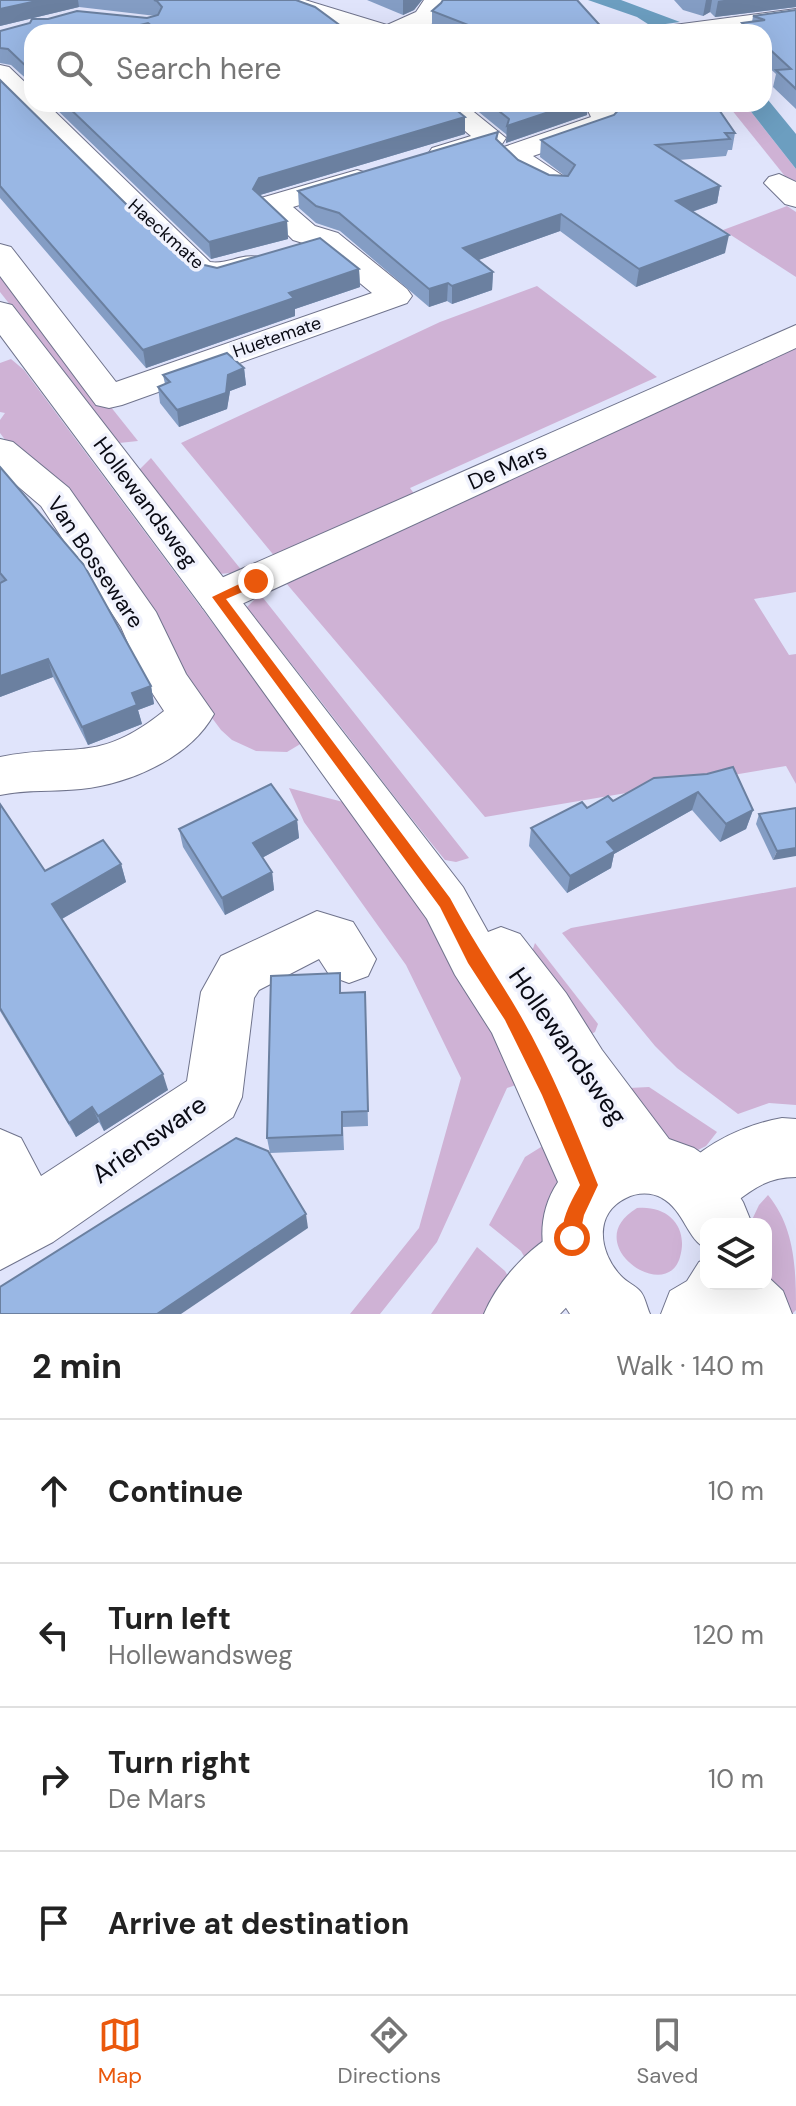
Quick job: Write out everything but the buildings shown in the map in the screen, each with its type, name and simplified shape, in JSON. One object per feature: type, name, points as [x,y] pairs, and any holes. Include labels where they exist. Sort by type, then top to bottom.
[{"type":"street","points":[[276,0],[343,17],[355,24]]},
{"type":"street","points":[[409,24],[425,17],[436,0]]},
{"type":"street","points":[[731,0],[782,22]]},
{"type":"street","points":[[760,24],[782,22]]},
{"type":"street","name":"Haeckmate","points":[[0,73],[18,94]]},
{"type":"street","name":"Haeckmate","points":[[37,112],[199,269],[218,273],[327,240]]},
{"type":"street","points":[[457,112],[556,184]]},
{"type":"street","points":[[417,162],[601,123],[607,118],[604,112]]},
{"type":"street","points":[[327,240],[304,233],[272,204],[388,171]]},
{"type":"street","name":"Huetemate","points":[[0,254],[109,397],[395,296],[327,240]]},
{"type":"street","name":"Hollewandsweg","points":[[0,312],[218,597],[445,903],[474,958],[511,1015],[590,1185]]},
{"type":"street","name":"De Mars","points":[[218,597],[796,335]]},
{"type":"street","name":"Van Bosseware","points":[[0,451],[55,497],[141,623],[167,682],[191,714],[169,735],[146,750],[95,768],[0,776]]},
{"type":"street","name":"Hollewandsweg","points":[[445,903],[498,948],[547,1011],[582,1069],[650,1162]]},
{"type":"street","name":"Ariensware","points":[[0,1159],[16,1229],[213,1097],[228,992],[240,973],[317,934],[334,938],[349,959]]},
{"type":"street","points":[[612,1313],[590,1290],[572,1256],[575,1214],[590,1185],[605,1173],[650,1162],[684,1174],[712,1208],[751,1155],[765,1149],[796,1148]]},
{"type":"street","points":[[516,1314],[572,1256]]},
{"type":"street","points":[[708,1302],[760,1314]]},
{"type":"shaded area","points":[[733,112],[751,112],[796,169],[796,190]]},
{"type":"shaded area","points":[[787,206],[796,212],[796,277],[723,230]]},
{"type":"shaded area","points":[[0,268],[138,441],[119,443],[0,292]]},
{"type":"shaded area","points":[[537,286],[657,377],[410,488],[415,495],[276,558],[181,443],[440,322]]},
{"type":"shaded area","points":[[796,344],[796,592],[754,599],[789,655],[796,654],[796,784],[786,766],[485,817],[286,583]]},
{"type":"shaded area","points":[[11,359],[24,370],[302,743],[287,752],[256,751],[232,740],[221,730],[0,433],[0,420],[5,413],[0,412],[0,363]]},
{"type":"shaded area","points":[[151,458],[243,572],[219,574],[139,470]]},
{"type":"shaded area","points":[[260,594],[469,858],[456,862],[445,860],[420,829],[246,608]]},
{"type":"shaded area","points":[[289,788],[347,803],[424,905],[527,1081],[507,1088],[437,1242],[380,1314],[350,1314],[419,1228],[461,1078],[406,965],[304,822]]},
{"type":"shaded area","points":[[796,887],[796,1105],[769,1103],[738,1114],[677,1068],[655,1046],[562,933],[571,928]]},
{"type":"shaded area","points":[[535,943],[598,1024],[595,1032],[584,1038],[527,966]]},
{"type":"shaded area","points":[[649,1087],[717,1132],[706,1146],[696,1151],[672,1146],[629,1088]]},
{"type":"shaded area","points":[[549,1142],[560,1176],[544,1239],[529,1265],[521,1251],[489,1225],[525,1157]]},
{"type":"shaded area","points":[[768,1195],[789,1235],[795,1279],[796,1310],[792,1314],[784,1314],[770,1290],[772,1218],[753,1218]]},
{"type":"shaded area","points":[[637,1208],[658,1210],[678,1227],[682,1246],[672,1270],[659,1275],[645,1272],[631,1264],[621,1252],[617,1238],[621,1222]]},
{"type":"shaded area","points":[[477,1247],[505,1271],[512,1283],[487,1314],[431,1314]]},
{"type":"water","points":[[588,0],[621,0],[680,22],[648,24],[637,17]]},
{"type":"water","points":[[772,105],[796,134],[796,169],[751,112],[772,112]]},
{"type":"route","points":[[256,581],[218,597],[379,810],[445,903],[474,958],[511,1015],[548,1089],[590,1185],[575,1214],[572,1238]]}]
